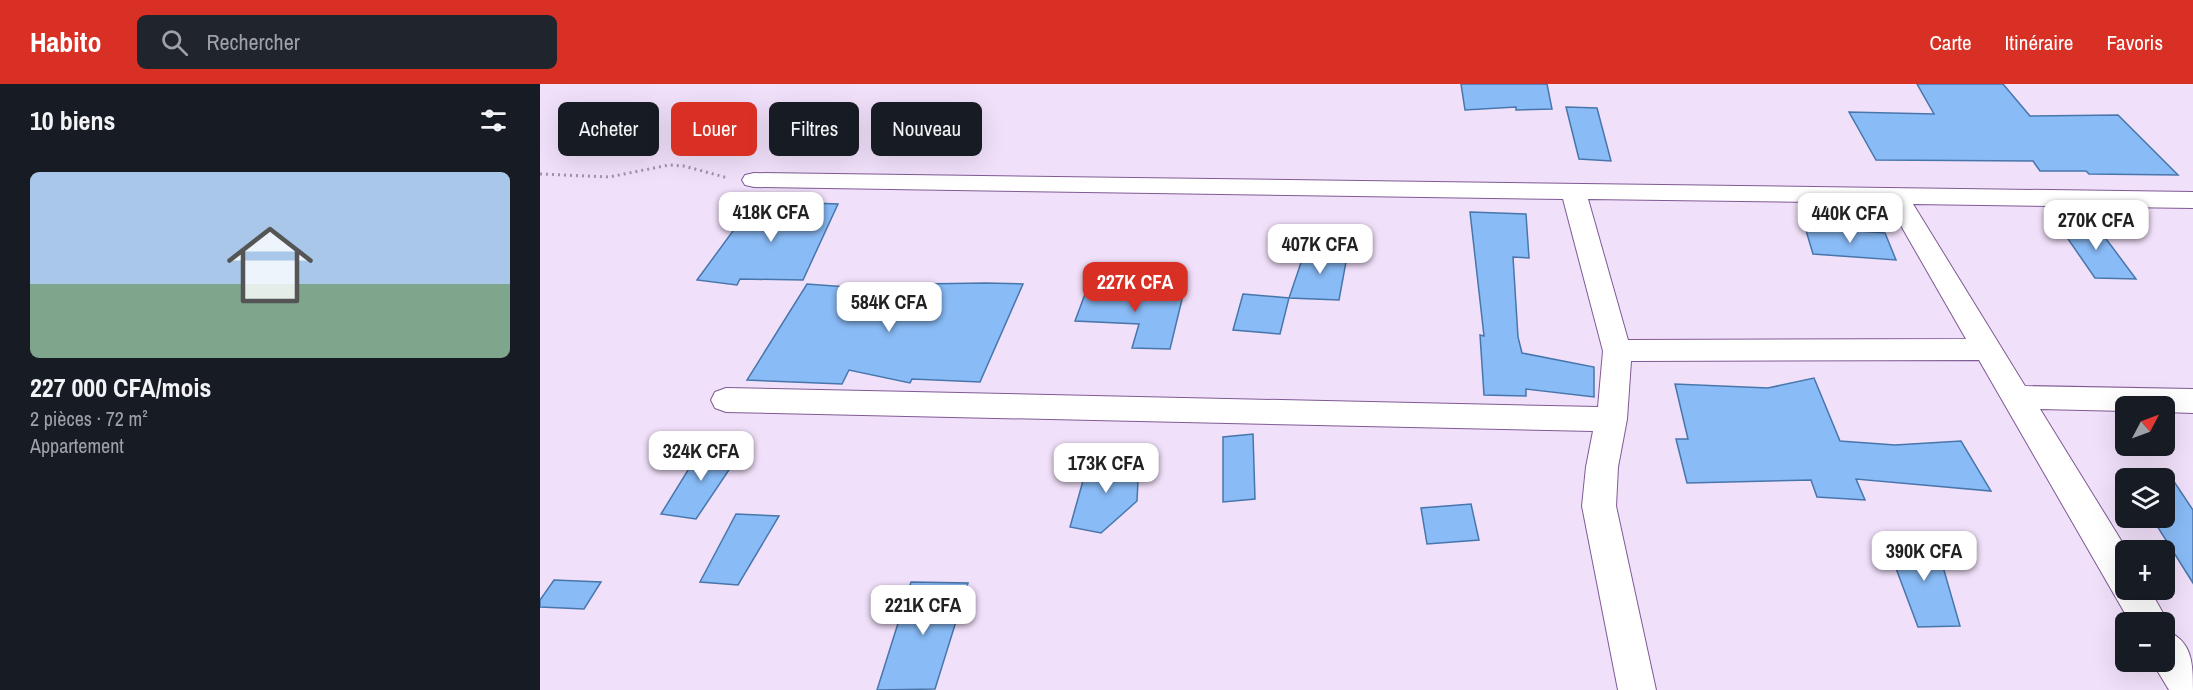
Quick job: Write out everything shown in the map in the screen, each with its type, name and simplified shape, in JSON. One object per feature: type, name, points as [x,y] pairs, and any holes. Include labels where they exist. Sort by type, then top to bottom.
[{"type":"street","points":[[754,180],[2193,200]]},
{"type":"street","points":[[1573,191],[1617,351],[1612,419],[1602,467],[1599,506],[1637,690]]},
{"type":"street","points":[[1896,196],[2115,563]]},
{"type":"street","points":[[1617,351],[1987,349]]},
{"type":"street","points":[[2016,397],[2193,401]]},
{"type":"street","points":[[726,400],[1612,419]]},
{"type":"street","points":[[2175,665],[2190,690]]},
{"type":"path","points":[[540,174],[620,176],[669,165],[691,167],[718,177],[754,180]]},
{"type":"building","points":[[1461,84],[1547,84],[1552,109],[1516,110],[1516,107],[1465,110]]},
{"type":"building","points":[[1917,84],[2003,84],[2030,116],[2118,115],[2178,175],[2040,171],[2033,161],[1876,160],[1849,112],[1934,114]]},
{"type":"building","points":[[1566,107],[1597,108],[1611,161],[1579,159]]},
{"type":"building","points":[[755,201],[838,204],[803,280],[740,279],[737,285],[697,280]]},
{"type":"building","points":[[1470,212],[1526,214],[1529,258],[1513,257],[1518,337],[1522,353],[1594,367],[1594,397],[1526,389],[1526,396],[1484,395],[1480,335],[1484,336]]},
{"type":"building","points":[[2057,223],[2095,224],[2136,279],[2095,278]]},
{"type":"building","points":[[1805,227],[1885,233],[1896,260],[1813,254]]},
{"type":"building","points":[[1306,248],[1348,251],[1339,300],[1289,298]]},
{"type":"building","points":[[807,284],[861,288],[863,285],[919,286],[920,284],[1023,284],[980,382],[912,379],[910,383],[849,370],[842,384],[747,380]]},
{"type":"building","points":[[1088,286],[1122,287],[1121,290],[1184,291],[1170,349],[1132,348],[1139,324],[1075,321]]},
{"type":"building","points":[[1243,294],[1289,298],[1280,334],[1233,330]]},
{"type":"building","points":[[1814,378],[1840,441],[1895,445],[1961,441],[1991,491],[1856,479],[1865,500],[1817,497],[1811,480],[1687,483],[1676,439],[1688,439],[1675,384],[1768,388]]},
{"type":"building","points":[[1253,434],[1255,499],[1223,502],[1223,437]]},
{"type":"building","points":[[701,449],[743,449],[696,519],[661,514]]},
{"type":"building","points":[[1139,459],[1137,501],[1101,533],[1070,527],[1088,463]]},
{"type":"building","points":[[2175,483],[2193,510],[2193,583],[2175,554],[2175,540],[2166,540],[2158,528],[2175,528]]},
{"type":"building","points":[[1471,504],[1479,540],[1427,544],[1421,508]]},
{"type":"building","points":[[736,514],[779,516],[738,585],[700,582]]},
{"type":"building","points":[[1885,539],[1935,539],[1960,626],[1918,627]]},
{"type":"building","points":[[554,580],[601,582],[584,609],[540,607],[540,600]]},
{"type":"building","points":[[911,582],[968,583],[935,689],[877,690]]}]
